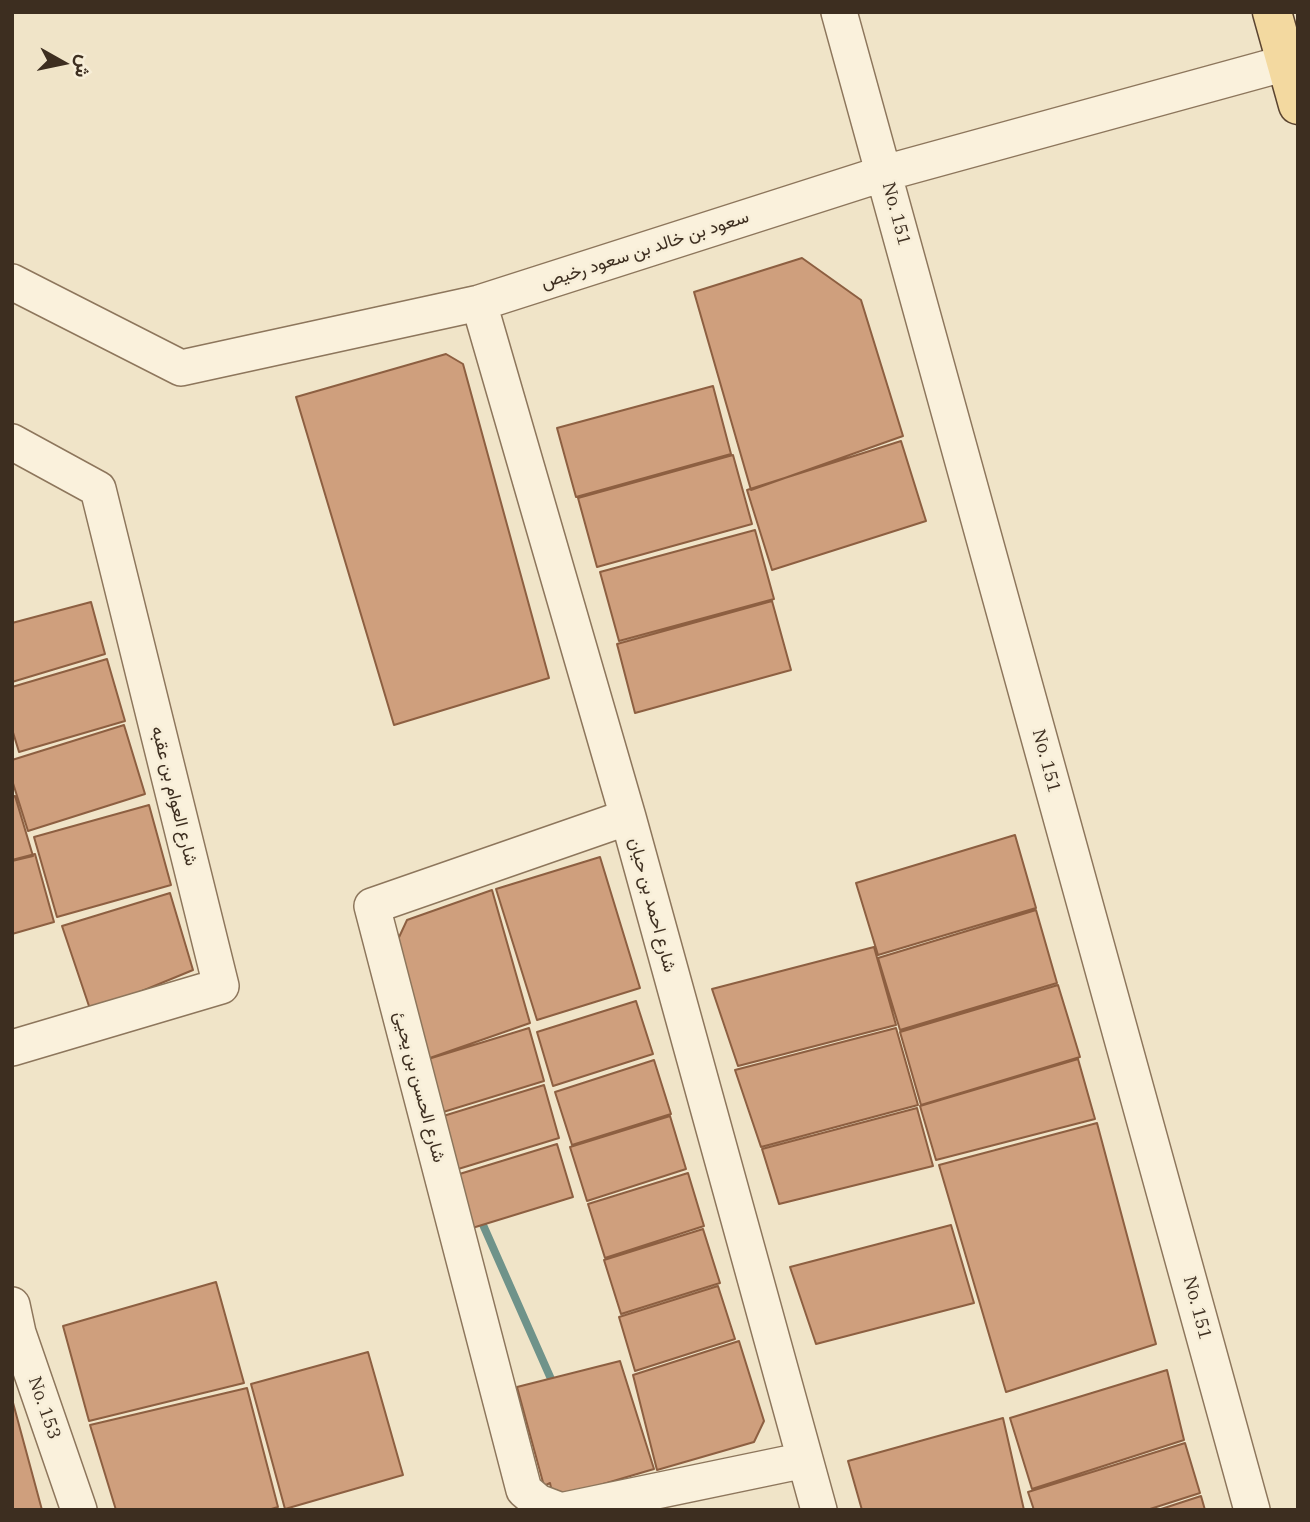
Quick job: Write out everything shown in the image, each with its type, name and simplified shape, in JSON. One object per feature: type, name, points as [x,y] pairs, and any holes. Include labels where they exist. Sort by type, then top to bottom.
[{"type":"main road","points":[[1272,12],[1298,105]]},
{"type":"street","name":"No. 151","points":[[839,12],[1252,1510]]},
{"type":"street","name":"سعود بن خالد بن سعود رخيص","points":[[12,282],[181,368],[479,303],[885,173],[1286,63]]},
{"type":"street","name":"شارع احمد بن حيان","points":[[479,303],[628,817],[818,1510]]},
{"type":"street","name":"شارع العوام بن عقبه","points":[[12,442],[98,489],[221,986],[12,1048]]},
{"type":"street","name":"شارع الحسن بن يحيئ","points":[[559,1510],[538,1502],[524,1490],[372,906],[628,817]]},
{"type":"street","name":"No. 153","points":[[14,1324],[79,1510]]},
{"type":"street","points":[[565,1510],[805,1461]]},
{"type":"building","points":[[802,258],[861,300],[903,436],[751,490],[694,292]]},
{"type":"building","points":[[446,354],[463,364],[549,678],[394,725],[296,397]]},
{"type":"building","points":[[713,386],[731,454],[576,497],[557,428]]},
{"type":"building","points":[[901,441],[926,521],[772,570],[747,490]]},
{"type":"building","points":[[733,455],[752,524],[597,567],[578,498]]},
{"type":"building","points":[[755,530],[774,599],[619,641],[600,572]]},
{"type":"building","points":[[772,601],[791,670],[635,713],[617,644]]},
{"type":"building","points":[[91,602],[105,654],[12,682],[12,623]]},
{"type":"building","points":[[107,659],[125,721],[19,752],[12,729],[12,687]]},
{"type":"building","points":[[124,725],[145,794],[28,831],[12,780],[12,760]]},
{"type":"building","points":[[15,796],[33,856],[12,861],[12,797]]},
{"type":"building","points":[[149,805],[171,885],[57,917],[34,837]]},
{"type":"building","points":[[1015,835],[1036,908],[878,955],[856,883]]},
{"type":"building","points":[[35,854],[54,922],[12,934],[12,860]]},
{"type":"building","points":[[600,857],[640,988],[537,1020],[496,889]]},
{"type":"building","points":[[492,890],[530,1023],[427,1059],[394,948],[407,920]]},
{"type":"building","points":[[170,893],[193,970],[91,1012],[62,926]]},
{"type":"building","points":[[1036,910],[1057,983],[900,1030],[878,958]]},
{"type":"building","points":[[874,947],[896,1025],[738,1066],[712,989]]},
{"type":"building","points":[[1058,985],[1080,1057],[921,1105],[900,1032]]},
{"type":"building","points":[[636,1001],[653,1054],[553,1086],[537,1032]]},
{"type":"building","points":[[529,1028],[544,1081],[440,1113],[425,1060]]},
{"type":"building","points":[[896,1028],[918,1105],[761,1147],[735,1070]]},
{"type":"building","points":[[1078,1059],[1095,1119],[936,1160],[920,1106]]},
{"type":"building","points":[[654,1060],[671,1114],[572,1145],[555,1092]]},
{"type":"building","points":[[544,1085],[559,1138],[455,1170],[440,1117]]},
{"type":"building","points":[[917,1108],[933,1166],[779,1204],[762,1149]]},
{"type":"building","points":[[670,1116],[686,1169],[587,1201],[570,1147]]},
{"type":"building","points":[[1097,1123],[1156,1344],[1006,1392],[939,1165]]},
{"type":"building","points":[[557,1144],[573,1197],[469,1229],[453,1176]]},
{"type":"building","points":[[688,1173],[704,1226],[605,1258],[588,1204]]},
{"type":"building","points":[[951,1225],[974,1303],[816,1344],[790,1267]]},
{"type":"building","points":[[703,1229],[720,1283],[621,1314],[604,1260]]},
{"type":"building","points":[[216,1282],[244,1383],[89,1421],[63,1326]]},
{"type":"building","points":[[718,1286],[735,1339],[635,1371],[619,1317]]},
{"type":"building","points":[[739,1341],[764,1421],[754,1442],[657,1470],[633,1375]]},
{"type":"building","points":[[368,1352],[403,1475],[285,1509],[251,1384]]},
{"type":"building","points":[[620,1361],[654,1469],[559,1497],[557,1490],[552,1492],[550,1483],[544,1486],[517,1387]]},
{"type":"building","points":[[1167,1370],[1184,1440],[1032,1489],[1010,1418]]},
{"type":"building","points":[[247,1388],[278,1507],[268,1510],[116,1510],[90,1425]]},
{"type":"building","points":[[12,1399],[42,1510],[12,1510]]},
{"type":"building","points":[[1003,1418],[1024,1510],[862,1510],[848,1461]]},
{"type":"building","points":[[1185,1443],[1200,1493],[1147,1510],[1034,1510],[1028,1492]]},
{"type":"building","points":[[1201,1496],[1205,1510],[1158,1510]]},
{"type":"waterway","points":[[480,1218],[555,1388]]}]
